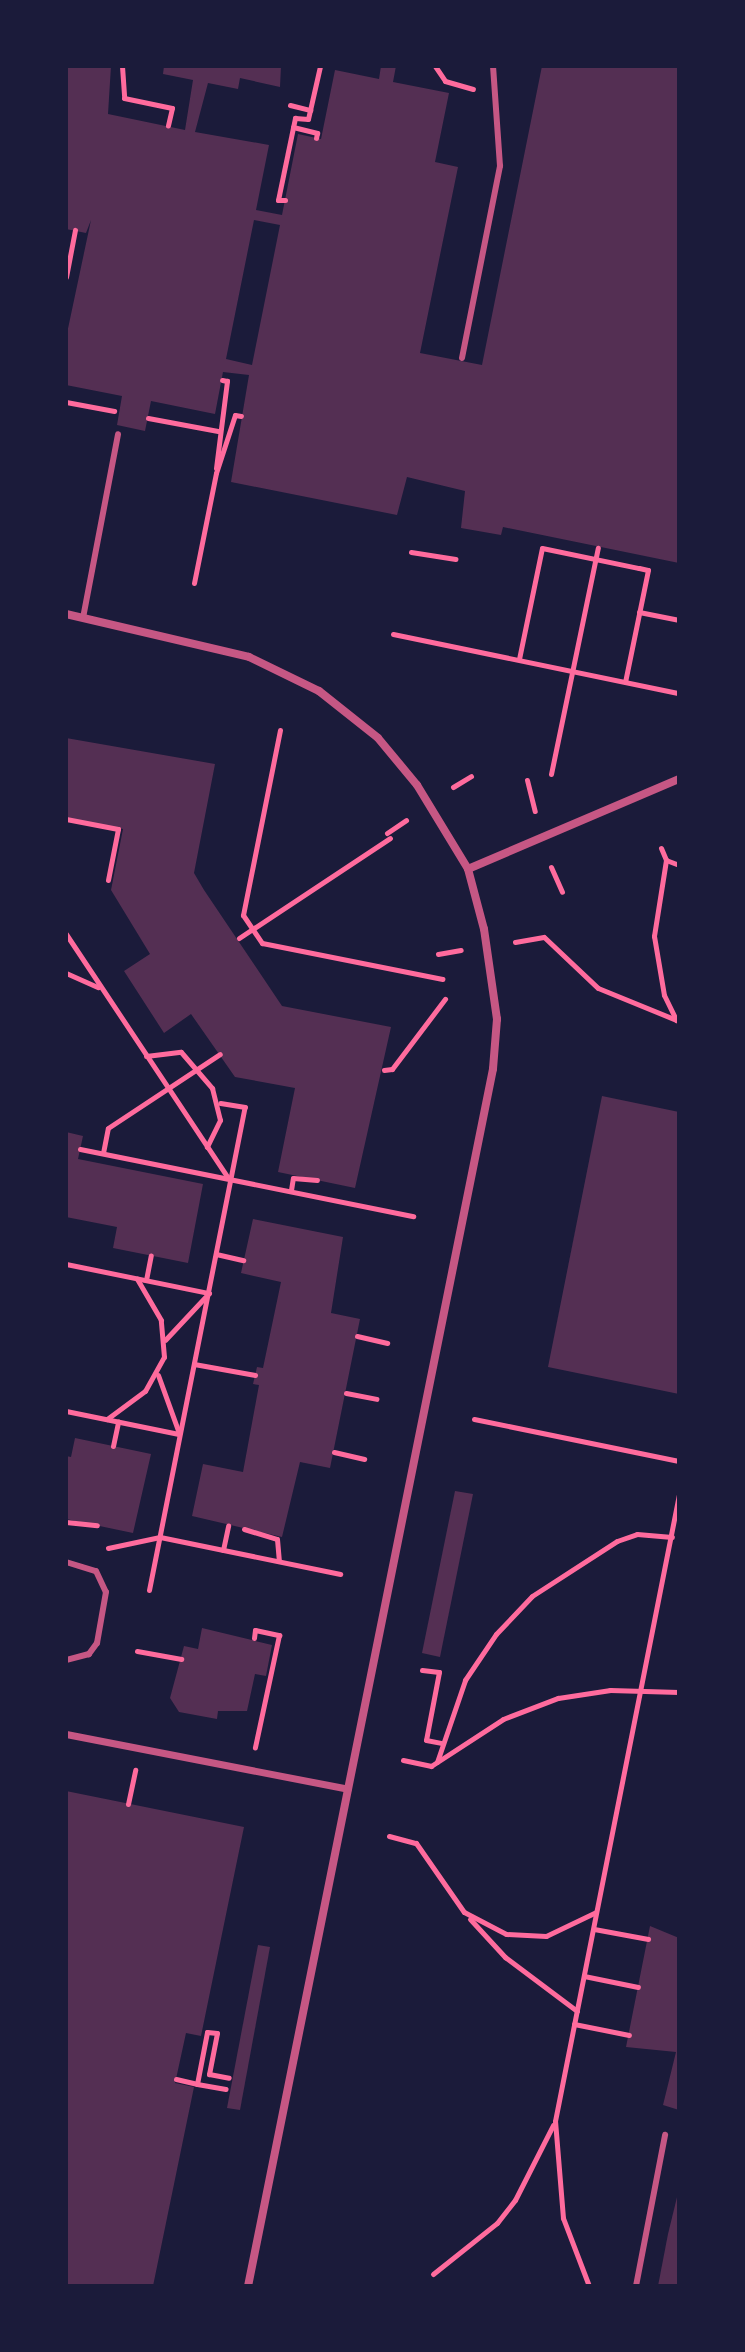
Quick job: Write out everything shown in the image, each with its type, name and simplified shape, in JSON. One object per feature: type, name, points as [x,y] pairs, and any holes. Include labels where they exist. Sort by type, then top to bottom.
[{"type":"street","points":[[66,614],[249,657],[319,691],[366,727],[398,760],[468,869],[484,929],[497,1019],[493,1069],[248,2286]]},
{"type":"street","points":[[468,869],[679,779]]},
{"type":"street","points":[[66,1734],[348,1789]]},
{"type":"lane","points":[[462,358],[500,166],[493,66]]},
{"type":"lane","points":[[83,618],[118,434]]},
{"type":"lane","points":[[66,1562],[96,1571],[106,1592],[97,1643],[89,1654],[66,1660]]},
{"type":"lane","points":[[636,2286],[665,2135]]},
{"type":"path","points":[[122,66],[124,98],[172,108],[168,126]]},
{"type":"path","points":[[285,200],[278,200],[295,118],[308,119],[320,66]]},
{"type":"path","points":[[435,66],[445,81],[494,93]]},
{"type":"path","points":[[290,105],[310,110]]},
{"type":"path","points":[[293,127],[317,133],[316,138]]},
{"type":"path","points":[[66,277],[69,246],[75,230]]},
{"type":"path","points":[[216,473],[218,431],[227,381],[222,380]]},
{"type":"path","points":[[66,402],[119,412]]},
{"type":"path","points":[[194,583],[216,473],[235,415],[241,416]]},
{"type":"path","points":[[148,418],[218,431]]},
{"type":"path","points":[[519,659],[542,548],[648,570],[625,682]]},
{"type":"path","points":[[551,774],[598,548]]},
{"type":"path","points":[[411,552],[455,559]]},
{"type":"path","points":[[639,612],[679,620]]},
{"type":"path","points":[[393,634],[679,693]]},
{"type":"path","points":[[280,730],[243,915],[262,943],[442,979]]},
{"type":"path","points":[[453,787],[471,776]]},
{"type":"path","points":[[527,780],[535,811]]},
{"type":"path","points":[[66,819],[118,829],[118,844],[108,880]]},
{"type":"path","points":[[239,938],[388,836],[406,820]]},
{"type":"path","points":[[661,848],[666,860],[654,936],[664,995],[678,1020]]},
{"type":"path","points":[[666,860],[679,865]]},
{"type":"path","points":[[551,867],[562,892]]},
{"type":"path","points":[[66,934],[230,1178]]},
{"type":"path","points":[[515,942],[544,937],[598,988],[678,1020]]},
{"type":"path","points":[[438,954],[461,950]]},
{"type":"path","points":[[66,973],[101,988]]},
{"type":"path","points":[[384,1070],[392,1069],[445,999]]},
{"type":"path","points":[[146,1056],[181,1052],[197,1068],[220,1103],[220,1120],[207,1147]]},
{"type":"path","points":[[103,1153],[108,1128],[220,1054]]},
{"type":"path","points":[[149,1590],[245,1107],[220,1103]]},
{"type":"path","points":[[80,1149],[413,1216]]},
{"type":"path","points":[[161,1175],[164,1165]]},
{"type":"path","points":[[291,1190],[293,1178],[317,1180]]},
{"type":"path","points":[[216,1254],[243,1260]]},
{"type":"path","points":[[146,1280],[151,1255]]},
{"type":"path","points":[[66,1264],[209,1293]]},
{"type":"path","points":[[137,1278],[152,1299],[165,1340],[158,1375],[179,1434]]},
{"type":"path","points":[[165,1340],[209,1293]]},
{"type":"path","points":[[357,1336],[387,1343]]},
{"type":"path","points":[[194,1364],[255,1375]]},
{"type":"path","points":[[107,1419],[128,1408],[158,1375]]},
{"type":"path","points":[[346,1393],[376,1399]]},
{"type":"path","points":[[66,1411],[179,1434]]},
{"type":"path","points":[[474,1419],[679,1461]]},
{"type":"path","points":[[113,1446],[118,1422]]},
{"type":"path","points":[[334,1452],[364,1459]]},
{"type":"path","points":[[433,2274],[497,2223],[515,2200],[555,2121],[679,1494]]},
{"type":"path","points":[[66,1522],[97,1525]]},
{"type":"path","points":[[223,1550],[228,1526]]},
{"type":"path","points":[[244,1529],[277,1539],[279,1561]]},
{"type":"path","points":[[437,1762],[465,1680],[496,1634],[532,1596],[617,1541],[637,1534],[672,1537]]},
{"type":"path","points":[[108,1548],[160,1537],[340,1574]]},
{"type":"path","points":[[250,1771],[279,1635],[255,1630],[254,1638]]},
{"type":"path","points":[[137,1651],[181,1659]]},
{"type":"path","points":[[422,1670],[439,1672],[426,1740],[441,1743]]},
{"type":"path","points":[[403,1760],[431,1766],[527,1708],[587,1692],[679,1692]]},
{"type":"path","points":[[128,1804],[140,1749]]},
{"type":"path","points":[[389,1836],[416,1843],[464,1912],[505,1957],[577,2011]]},
{"type":"path","points":[[464,1912],[506,1934],[526,1937],[565,1930],[597,1911]]},
{"type":"path","points":[[594,1929],[648,1939]]},
{"type":"path","points":[[584,1976],[638,1987]]},
{"type":"path","points":[[574,2024],[629,2035]]},
{"type":"path","points":[[197,2084],[207,2032],[217,2033],[209,2074],[229,2078]]},
{"type":"path","points":[[176,2079],[226,2089]]},
{"type":"path","points":[[555,2121],[563,2218],[589,2286]]},
{"type":"building","points":[[66,66],[111,66],[108,114],[185,130],[193,80],[163,74],[164,66],[281,66],[280,87],[240,78],[238,89],[208,83],[195,132],[269,145],[256,210],[282,215],[298,134],[321,139],[335,70],[379,79],[381,66],[396,66],[393,82],[449,93],[435,162],[458,167],[420,353],[482,365],[542,66],[679,66],[679,563],[503,527],[501,535],[461,528],[465,491],[407,477],[397,515],[231,482],[249,375],[223,372],[215,414],[151,401],[145,431],[117,425],[122,396],[66,385],[66,338],[91,220],[86,233],[66,229]],"holes":[[[254,220],[280,225],[252,365],[226,359]]]},
{"type":"building","points":[[66,738],[215,764],[194,873],[204,890],[282,1006],[391,1027],[355,1188],[278,1172],[295,1088],[235,1077],[191,1014],[164,1033],[124,971],[150,954],[111,890],[123,829],[66,818]]},
{"type":"building","points":[[602,1096],[679,1112],[679,1394],[548,1367]]},
{"type":"building","points":[[66,1132],[83,1136],[78,1159],[203,1184],[188,1263],[113,1248],[117,1227],[66,1217]]},
{"type":"building","points":[[253,1219],[343,1237],[331,1313],[360,1319],[330,1468],[300,1462],[282,1537],[192,1516],[203,1464],[243,1472],[259,1385],[253,1384],[257,1367],[263,1368],[281,1282],[241,1273]]},
{"type":"building","points":[[75,1438],[151,1454],[133,1533],[66,1519],[66,1456],[71,1457]]},
{"type":"building","points":[[455,1491],[473,1494],[440,1657],[422,1653]]},
{"type":"building","points":[[202,1628],[272,1645],[266,1676],[255,1674],[247,1711],[218,1711],[217,1719],[179,1712],[170,1698],[184,1646],[198,1649]]},
{"type":"building","points":[[66,1791],[244,1827],[201,2036],[186,2033],[175,2083],[194,2087],[153,2286],[66,2286]]},
{"type":"building","points":[[650,1926],[679,1938],[679,2110],[663,2105],[676,2052],[626,2047]]},
{"type":"building","points":[[258,1945],[270,1947],[240,2110],[227,2108]]},
{"type":"building","points":[[679,2189],[679,2286],[658,2286],[668,2234]]}]
